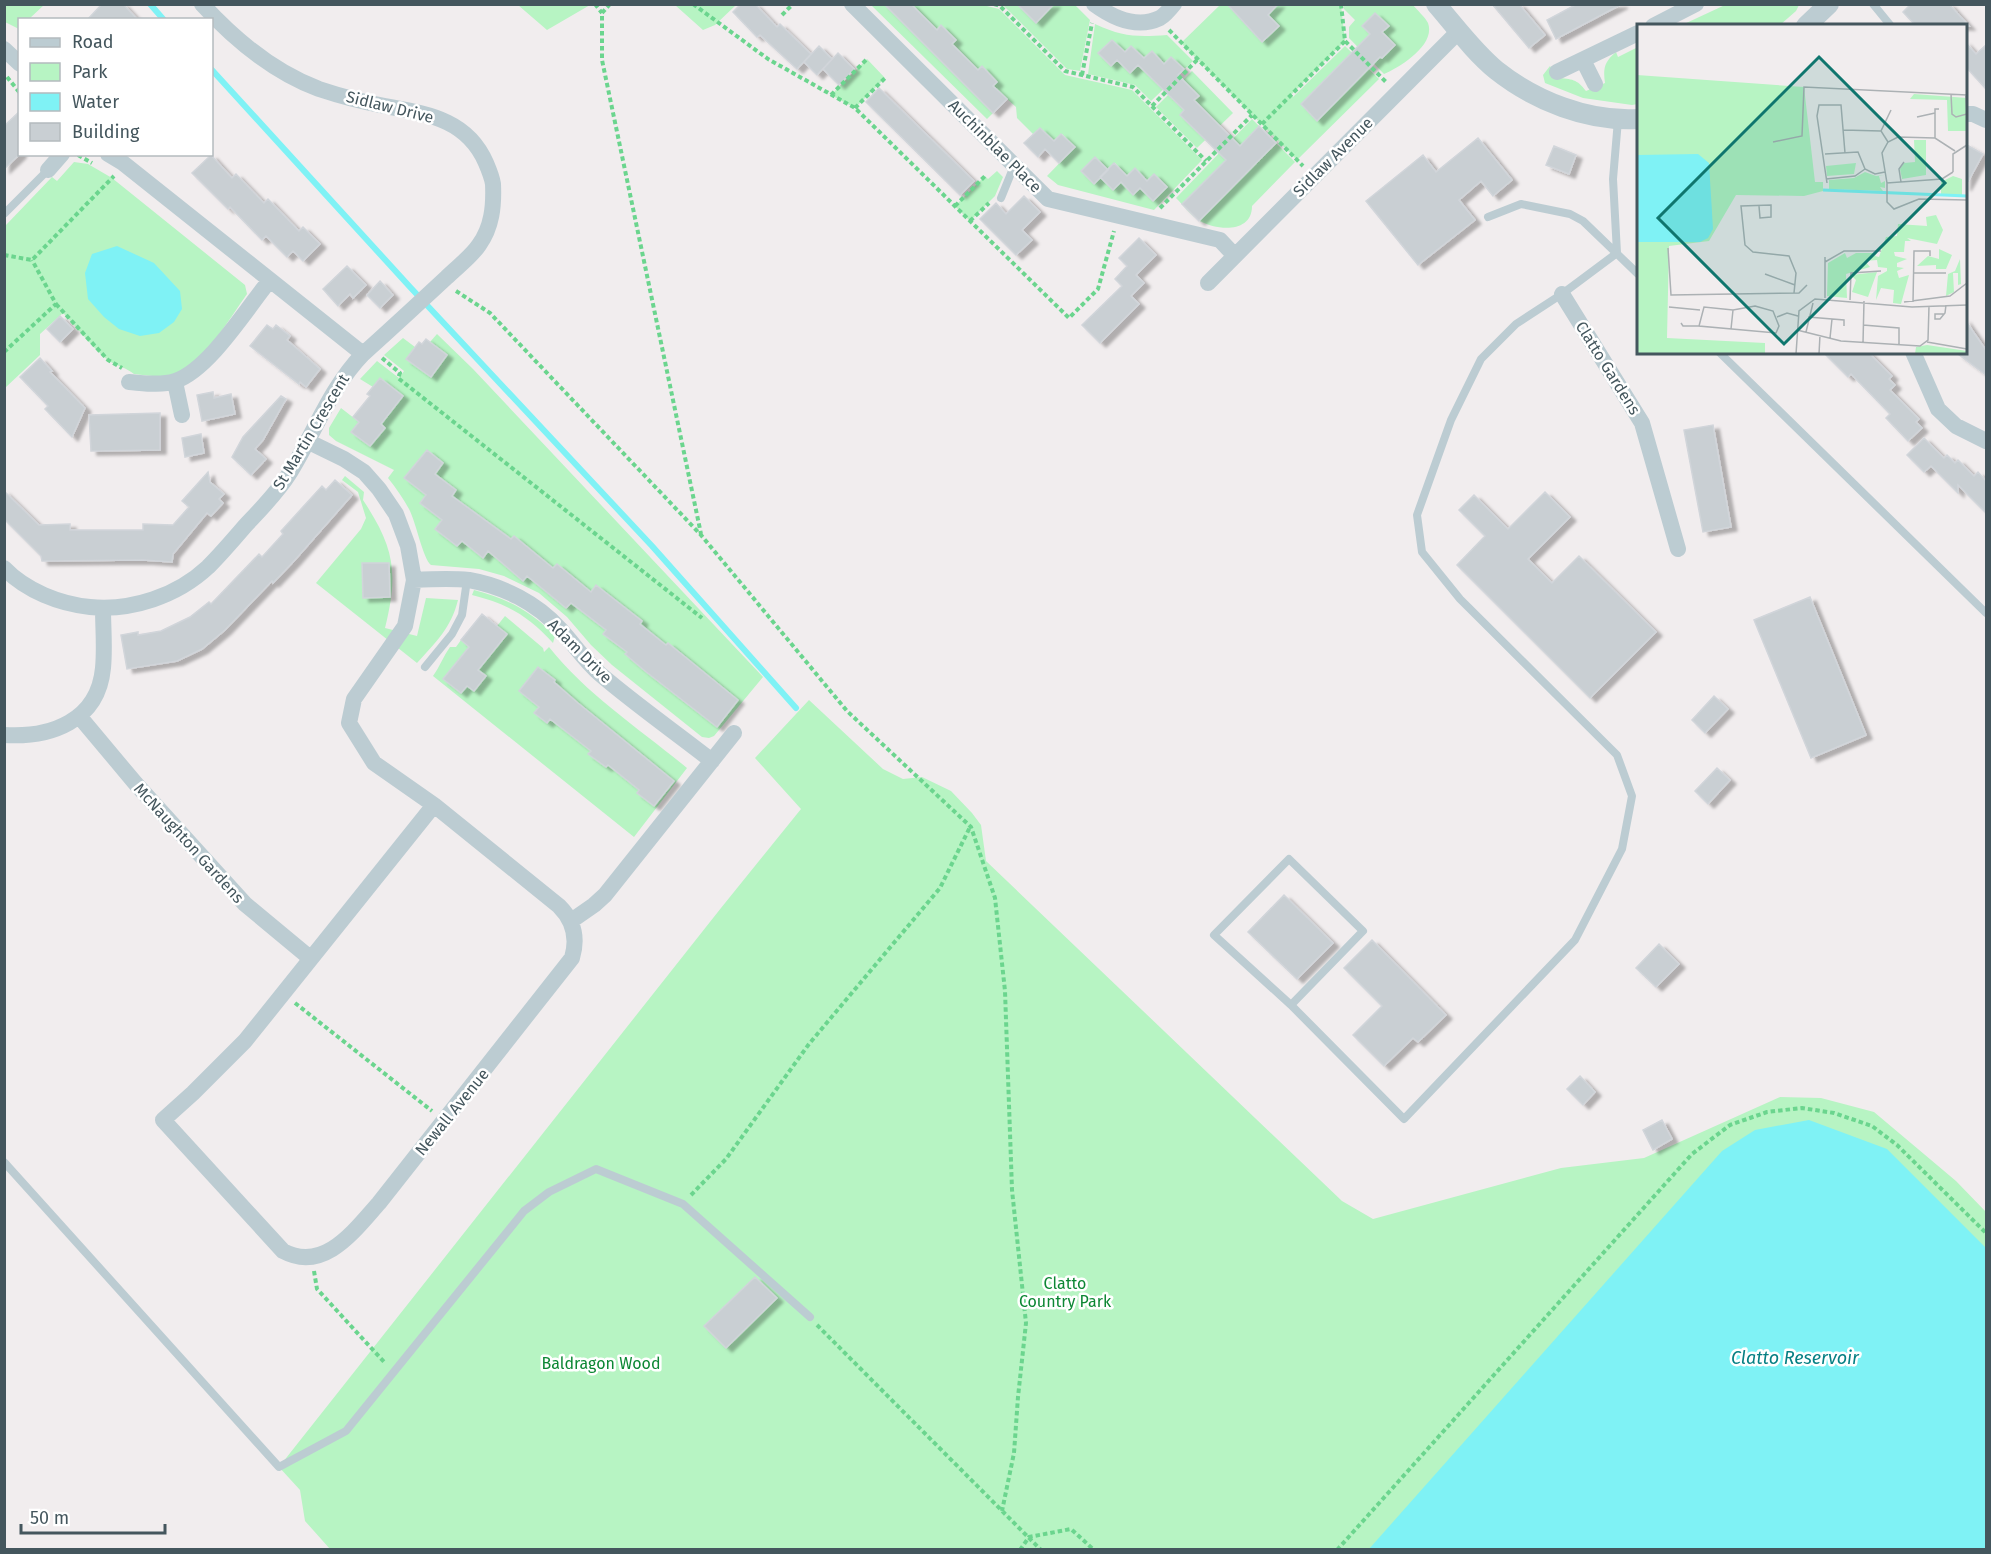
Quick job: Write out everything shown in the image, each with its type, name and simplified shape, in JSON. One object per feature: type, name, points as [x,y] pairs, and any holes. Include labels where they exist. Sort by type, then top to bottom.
[{"type":"street","name":"Sidlaw Drive","points":[[202,4],[260,58],[287,74],[351,99],[448,122],[467,134],[482,153],[492,178],[494,206],[479,245],[366,352]]},
{"type":"street","name":"Auchinblae Place","points":[[852,4],[1048,199],[1220,240],[1235,256]]},
{"type":"street","points":[[1094,5],[1116,19],[1139,23],[1161,17],[1174,4]]},
{"type":"street","points":[[1436,4],[1495,69],[1523,89],[1567,109],[1618,120],[1637,119]]},
{"type":"street","points":[[1656,24],[1677,9],[1696,4]]},
{"type":"street","points":[[1808,24],[1828,5]]},
{"type":"street","name":"Sidlaw Avenue","points":[[1208,283],[1459,31]]},
{"type":"street","points":[[1557,72],[1637,33]]},
{"type":"street","points":[[4,49],[18,62]]},
{"type":"street","points":[[1583,60],[1595,84]]},
{"type":"street","points":[[1967,114],[1973,114],[1986,120]]},
{"type":"street","points":[[48,170],[60,156]]},
{"type":"street","points":[[115,159],[366,352]]},
{"type":"street","points":[[129,382],[154,384],[175,381],[196,369],[215,351],[270,280]]},
{"type":"street","name":"Clatto Gardens","points":[[1562,294],[1641,423],[1678,549]]},
{"type":"street","name":"St Martin Crescent","points":[[4,568],[29,586],[53,599],[103,608],[130,606],[159,598],[185,585],[207,568],[289,475],[348,370],[366,352]]},
{"type":"street","points":[[1914,354],[1938,409],[1956,426],[1986,441]]},
{"type":"street","points":[[175,381],[182,415]]},
{"type":"street","points":[[307,441],[344,459],[364,472],[379,489],[396,514],[408,546],[414,580],[405,626],[354,699],[349,723],[374,763],[434,805],[559,906],[571,921],[605,895],[734,733]]},
{"type":"street","name":"Adam Drive","points":[[414,580],[468,580],[492,585],[519,597],[560,628],[581,656],[600,674],[712,761]]},
{"type":"street","points":[[4,735],[51,732],[70,723],[92,700],[101,680],[103,668],[103,608]]},
{"type":"street","name":"McNaughton Gardens","points":[[78,716],[245,904],[310,958]]},
{"type":"street","points":[[313,1258],[297,1258],[283,1251],[163,1120],[222,1065],[260,1024],[310,958],[434,805]]},
{"type":"street","name":"Newall Avenue","points":[[313,1258],[327,1254],[363,1221],[445,1121],[572,958],[575,939],[571,921]]},
{"type":"lane","points":[[1873,4],[1889,24]]},
{"type":"lane","points":[[1617,253],[1613,179],[1618,120]]},
{"type":"lane","points":[[1000,198],[1014,165]]},
{"type":"lane","points":[[4,214],[48,170]]},
{"type":"lane","points":[[1488,217],[1521,204],[1570,214],[1583,221],[1637,273]]},
{"type":"lane","points":[[1291,1005],[1363,931],[1289,859],[1214,935],[1291,1005],[1404,1119],[1575,939],[1622,849],[1632,796],[1617,755],[1460,599],[1422,552],[1417,515],[1451,420],[1481,359],[1516,324],[1562,294],[1617,253]]},
{"type":"lane","points":[[1721,354],[1986,613]]},
{"type":"lane","points":[[425,667],[452,634],[462,615],[468,580]]},
{"type":"lane","points":[[4,1162],[279,1467],[346,1431],[524,1211],[549,1192],[596,1169],[682,1203],[810,1317]]},
{"type":"path","points":[[594,4],[602,13]]},
{"type":"path","points":[[610,4],[602,13],[602,60],[701,535]]},
{"type":"path","points":[[693,4],[768,59],[855,108],[1069,318],[1098,289],[1119,215]]},
{"type":"path","points":[[782,15],[793,4]]},
{"type":"path","points":[[994,4],[1000,6],[1065,71],[1133,87],[1206,161]]},
{"type":"path","points":[[1341,4],[1345,41],[1397,94]]},
{"type":"path","points":[[1082,75],[1094,5]]},
{"type":"path","points":[[1161,17],[1169,31],[1314,177]]},
{"type":"path","points":[[1262,124],[1345,41]]},
{"type":"path","points":[[831,95],[867,59]]},
{"type":"path","points":[[1152,106],[1197,60]]},
{"type":"path","points":[[4,74],[18,91]]},
{"type":"path","points":[[855,108],[885,78]]},
{"type":"path","points":[[1146,222],[1252,115]]},
{"type":"path","points":[[32,260],[112,178],[115,159]]},
{"type":"path","points":[[955,206],[985,176]]},
{"type":"path","points":[[970,221],[995,196],[1000,198]]},
{"type":"path","points":[[4,255],[32,260]]},
{"type":"path","points":[[32,260],[56,304],[108,360],[130,370],[129,382]]},
{"type":"path","points":[[459,284],[453,289],[490,313],[701,535],[847,711],[971,827],[995,898],[1005,991],[1012,1190],[1026,1323],[1014,1453],[1002,1511]]},
{"type":"path","points":[[4,352],[56,304]]},
{"type":"path","points":[[366,352],[400,373],[398,378],[702,618]]},
{"type":"path","points":[[682,1203],[726,1159],[809,1044],[940,888],[971,827]]},
{"type":"path","points":[[283,994],[445,1121]]},
{"type":"path","points":[[1337,1550],[1692,1154],[1730,1125],[1767,1112],[1802,1108],[1834,1113],[1872,1126],[1897,1145],[1986,1233]]},
{"type":"path","points":[[313,1258],[317,1289],[392,1372]]},
{"type":"path","points":[[810,1317],[1041,1550]]},
{"type":"path","points":[[1020,1550],[1029,1537],[1071,1529],[1094,1550]]},
{"type":"green space","points":[[5,4],[44,5],[30,18],[18,18],[18,28],[5,22]]},
{"type":"green space","points":[[979,4],[999,9],[1065,75],[1132,90],[1202,160],[1154,210],[1058,185],[1047,176],[1075,147],[1062,134],[1054,141],[1040,128],[1033,134],[1017,118],[1016,107],[1007,99],[987,119],[871,5]],"holes":[[[1095,157],[1108,170],[1115,163],[1127,176],[1135,168],[1147,181],[1154,174],[1167,187],[1153,201],[1140,188],[1133,195],[1121,182],[1100,177],[1093,183],[1081,171]]]},
{"type":"green space","points":[[1725,4],[1799,5],[1796,11],[1781,24],[1684,24]]},
{"type":"green space","points":[[518,5],[590,5],[547,30]]},
{"type":"green space","points":[[675,5],[736,5],[715,25],[703,30]]},
{"type":"green space","points":[[1003,5],[1075,5],[1090,20],[1080,71],[1067,69]]},
{"type":"green space","points":[[1220,5],[1341,5],[1345,41],[1291,95],[1293,97],[1345,46],[1379,79],[1297,160],[1181,43]]},
{"type":"green space","points":[[1344,5],[1413,5],[1428,23],[1427,39],[1407,61],[1384,74],[1349,38],[1349,27],[1355,20],[1344,9]]},
{"type":"green space","points":[[1095,24],[1130,35],[1167,35],[1193,61],[1151,101],[1135,85],[1088,74]]},
{"type":"green space","points":[[1637,48],[1637,104],[1583,98],[1545,83],[1543,75],[1550,66],[1557,78],[1574,80],[1586,91],[1605,83],[1605,66],[1616,52],[1618,57]]},
{"type":"green space","points":[[867,59],[885,78],[855,108],[831,95]]},
{"type":"green space","points":[[1192,71],[1233,113],[1197,148],[1156,107]]},
{"type":"green space","points":[[1252,119],[1295,162],[1252,206],[1251,215],[1240,225],[1224,228],[1200,221],[1176,198]]},
{"type":"green space","points":[[74,162],[88,164],[112,178],[245,285],[247,294],[204,352],[183,370],[166,376],[134,374],[109,361],[63,313],[40,334],[40,355],[5,388],[4,233],[6,225],[52,177],[57,181]]},
{"type":"green space","points":[[997,171],[1003,177],[995,196],[970,221],[955,206],[985,176],[988,179]]},
{"type":"green space","points":[[437,334],[473,369],[763,677],[714,736],[702,737],[612,665],[567,617],[539,593],[504,576],[479,569],[431,565],[425,556],[409,509],[388,478],[394,470],[336,441],[329,435],[329,428],[341,408],[359,422],[352,432],[370,446],[385,428],[365,412],[386,417],[403,396],[380,378],[373,387],[360,379],[377,361],[399,378],[404,371],[384,355],[403,338],[415,347],[407,358],[430,342]],"holes":[[[557,564],[584,586],[567,608],[539,585]]]},
{"type":"green space","points":[[345,476],[364,492],[363,500],[387,546],[391,561],[392,591],[385,628],[417,636],[426,598],[458,600],[447,627],[417,663],[316,583],[361,529],[366,518],[358,492],[342,480]],"holes":[[[362,563],[389,563],[390,597],[363,598]]]},
{"type":"green space","points":[[474,590],[498,597],[528,613],[555,636],[553,643],[526,618],[496,602],[472,595]]},
{"type":"green space","points":[[505,616],[543,648],[544,652],[549,647],[597,696],[687,768],[634,837],[433,676],[450,647],[456,647],[461,640],[486,660],[507,635],[497,626]]},
{"type":"green space","name":"Clatto Country Park","points":[[809,700],[883,769],[903,779],[922,777],[951,791],[981,825],[986,861],[1342,1201],[1373,1219],[1561,1168],[1644,1158],[1780,1097],[1821,1098],[1874,1112],[1956,1181],[1986,1212],[1986,1549],[330,1549],[305,1521],[300,1490],[279,1467],[801,809],[755,758]]},
{"type":"water","points":[[117,246],[154,263],[180,291],[182,309],[174,322],[159,333],[140,336],[119,329],[104,317],[88,299],[85,273],[92,254]]},
{"type":"water","name":"Clatto Reservoir","points":[[1809,1120],[1887,1149],[1986,1248],[1986,1549],[1369,1549],[1722,1151],[1755,1130]]},
{"type":"building","points":[[102,4],[123,4],[136,18],[89,18]]},
{"type":"building","points":[[741,4],[755,4],[777,27],[780,24],[811,54],[797,69],[760,35],[757,37],[733,12]]},
{"type":"building","points":[[884,4],[911,4],[937,30],[941,25],[956,40],[952,44],[978,70],[982,66],[997,82],[993,86],[1007,99],[993,113]]},
{"type":"building","points":[[1017,4],[1054,4],[1036,23]]},
{"type":"building","points":[[1227,4],[1278,4],[1268,15],[1279,26],[1262,42]]},
{"type":"building","points":[[1492,4],[1519,4],[1545,35],[1529,48]]},
{"type":"building","points":[[1577,4],[1622,4],[1556,39],[1547,20]]},
{"type":"building","points":[[1911,4],[1949,4],[1969,26],[1967,24],[1914,24],[1903,12]]},
{"type":"building","points":[[1375,13],[1389,26],[1382,32],[1395,45],[1382,58],[1380,57],[1317,121],[1301,104],[1370,34],[1362,26]]},
{"type":"building","points":[[1112,40],[1125,52],[1131,46],[1144,58],[1152,51],[1164,64],[1171,57],[1184,69],[1178,75],[1199,96],[1194,100],[1240,146],[1259,126],[1276,143],[1199,221],[1182,204],[1226,160],[1180,115],[1184,110],[1138,65],[1130,73],[1117,60],[1111,66],[1098,53]]},
{"type":"building","points":[[1967,44],[1976,54],[1986,45],[1986,89],[1967,68]]},
{"type":"building","points":[[819,46],[832,59],[817,75],[804,62]]},
{"type":"building","points":[[838,53],[854,69],[839,85],[823,69]]},
{"type":"building","points":[[879,88],[974,181],[960,195],[866,102]]},
{"type":"building","points":[[18,113],[18,156],[4,169],[4,126]]},
{"type":"building","points":[[1040,128],[1054,141],[1061,134],[1075,147],[1059,163],[1045,149],[1038,157],[1024,143]]},
{"type":"building","points":[[1478,138],[1512,180],[1493,196],[1481,181],[1459,200],[1475,220],[1418,265],[1366,201],[1423,155],[1436,172]]},
{"type":"building","points":[[1967,145],[1983,154],[1967,183]]},
{"type":"building","points":[[1554,146],[1576,155],[1569,174],[1546,165]]},
{"type":"building","points":[[212,156],[232,178],[236,174],[264,203],[268,199],[299,231],[303,227],[320,244],[303,261],[293,251],[287,257],[266,236],[262,240],[192,173]]},
{"type":"building","points":[[1095,157],[1108,170],[1094,184],[1081,171]]},
{"type":"building","points":[[1114,163],[1127,176],[1135,168],[1147,181],[1154,174],[1167,187],[1153,201],[1140,188],[1133,195],[1121,182],[1113,190],[1100,177]]},
{"type":"building","points":[[1024,196],[1040,212],[1022,230],[1032,240],[1016,255],[980,219],[996,203],[1006,214]]},
{"type":"building","points":[[1139,238],[1156,255],[1136,275],[1144,283],[1131,296],[1139,304],[1100,343],[1082,325],[1122,286],[1115,279],[1127,266],[1119,258]]},
{"type":"building","points":[[347,266],[366,285],[353,298],[350,294],[338,306],[323,289]]},
{"type":"building","points":[[380,281],[393,295],[380,308],[367,295]]},
{"type":"building","points":[[60,316],[73,329],[60,342],[47,329]]},
{"type":"building","points":[[1967,323],[1986,350],[1986,375],[1958,354],[1967,354]]},
{"type":"building","points":[[267,325],[273,329],[276,325],[290,336],[287,340],[320,369],[306,387],[250,346]]},
{"type":"building","points":[[426,339],[447,355],[431,377],[406,359],[419,342],[422,344]]},
{"type":"building","points":[[1825,354],[1870,354],[1892,376],[1889,379],[1895,385],[1890,390],[1919,419],[1916,422],[1922,428],[1908,441],[1886,418],[1890,414],[1851,374],[1848,377]]},
{"type":"building","points":[[40,358],[52,371],[50,372],[85,408],[72,437],[45,409],[48,406],[20,377]]},
{"type":"building","points":[[380,378],[403,396],[381,424],[385,428],[370,446],[351,432],[359,422],[353,417],[370,396],[367,394]]},
{"type":"building","points":[[213,392],[214,398],[231,394],[235,414],[202,421],[197,395]]},
{"type":"building","points":[[281,396],[286,399],[263,440],[255,449],[266,459],[251,475],[232,457],[243,437]]},
{"type":"building","points":[[160,413],[160,450],[91,451],[89,415]]},
{"type":"building","points":[[1713,425],[1731,527],[1703,532],[1684,430]]},
{"type":"building","points":[[201,434],[204,453],[185,457],[182,438]]},
{"type":"building","points":[[1924,438],[1944,458],[1947,455],[1955,463],[1958,460],[1974,476],[1978,472],[1986,481],[1986,513],[1958,485],[1958,493],[1931,466],[1924,472],[1907,455]]},
{"type":"building","points":[[427,450],[443,463],[435,474],[456,490],[452,496],[511,539],[514,536],[553,568],[557,564],[591,592],[596,585],[642,621],[640,624],[666,645],[668,643],[738,700],[717,727],[645,671],[625,654],[627,652],[603,634],[606,630],[571,603],[566,608],[527,576],[523,581],[488,551],[483,558],[462,541],[457,546],[435,529],[442,520],[420,503],[426,495],[404,478]]},
{"type":"building","points":[[208,472],[210,482],[224,494],[219,499],[223,503],[211,516],[207,513],[173,554],[172,562],[42,561],[41,556],[4,519],[4,491],[39,525],[70,524],[70,530],[143,530],[143,524],[173,525],[189,507],[182,501]]},
{"type":"building","points":[[335,480],[352,495],[294,561],[225,630],[202,649],[177,661],[127,669],[121,635],[161,631],[190,617],[209,602],[211,604],[259,554],[262,557],[283,534],[281,531],[322,486],[326,490]]},
{"type":"building","points":[[1545,492],[1570,517],[1528,559],[1552,583],[1579,556],[1656,632],[1590,698],[1457,565],[1485,536],[1459,510],[1474,495],[1508,529]]},
{"type":"building","points":[[362,563],[389,563],[390,597],[363,598]]},
{"type":"building","points":[[1810,597],[1866,735],[1811,758],[1754,620]]},
{"type":"building","points":[[482,614],[507,634],[478,670],[486,676],[474,691],[467,686],[461,693],[443,679],[469,647],[461,640]]},
{"type":"building","points":[[538,667],[578,703],[674,781],[654,806],[637,793],[639,790],[608,765],[606,767],[588,754],[591,751],[550,719],[547,723],[534,713],[539,707],[519,691]]},
{"type":"building","points":[[1714,696],[1728,709],[1705,733],[1692,720]]},
{"type":"building","points":[[1717,768],[1730,780],[1708,804],[1695,791]]},
{"type":"building","points":[[1284,895],[1333,943],[1297,979],[1248,932]]},
{"type":"building","points":[[1372,940],[1446,1015],[1418,1042],[1413,1038],[1384,1066],[1353,1035],[1382,1006],[1344,968]]},
{"type":"building","points":[[1659,944],[1679,964],[1656,987],[1636,968]]},
{"type":"building","points":[[1580,1076],[1595,1092],[1583,1105],[1567,1089]]},
{"type":"building","points":[[1662,1120],[1672,1139],[1653,1150],[1643,1130]]},
{"type":"building","points":[[755,1277],[777,1298],[726,1348],[704,1326]]},
{"type":"waterway","points":[[150,4],[162,18]]},
{"type":"waterway","points":[[213,71],[410,287],[652,546],[796,708]]},
{"type":"park label","name":"Baldragon Wood","points":[[601,1363]]}]
